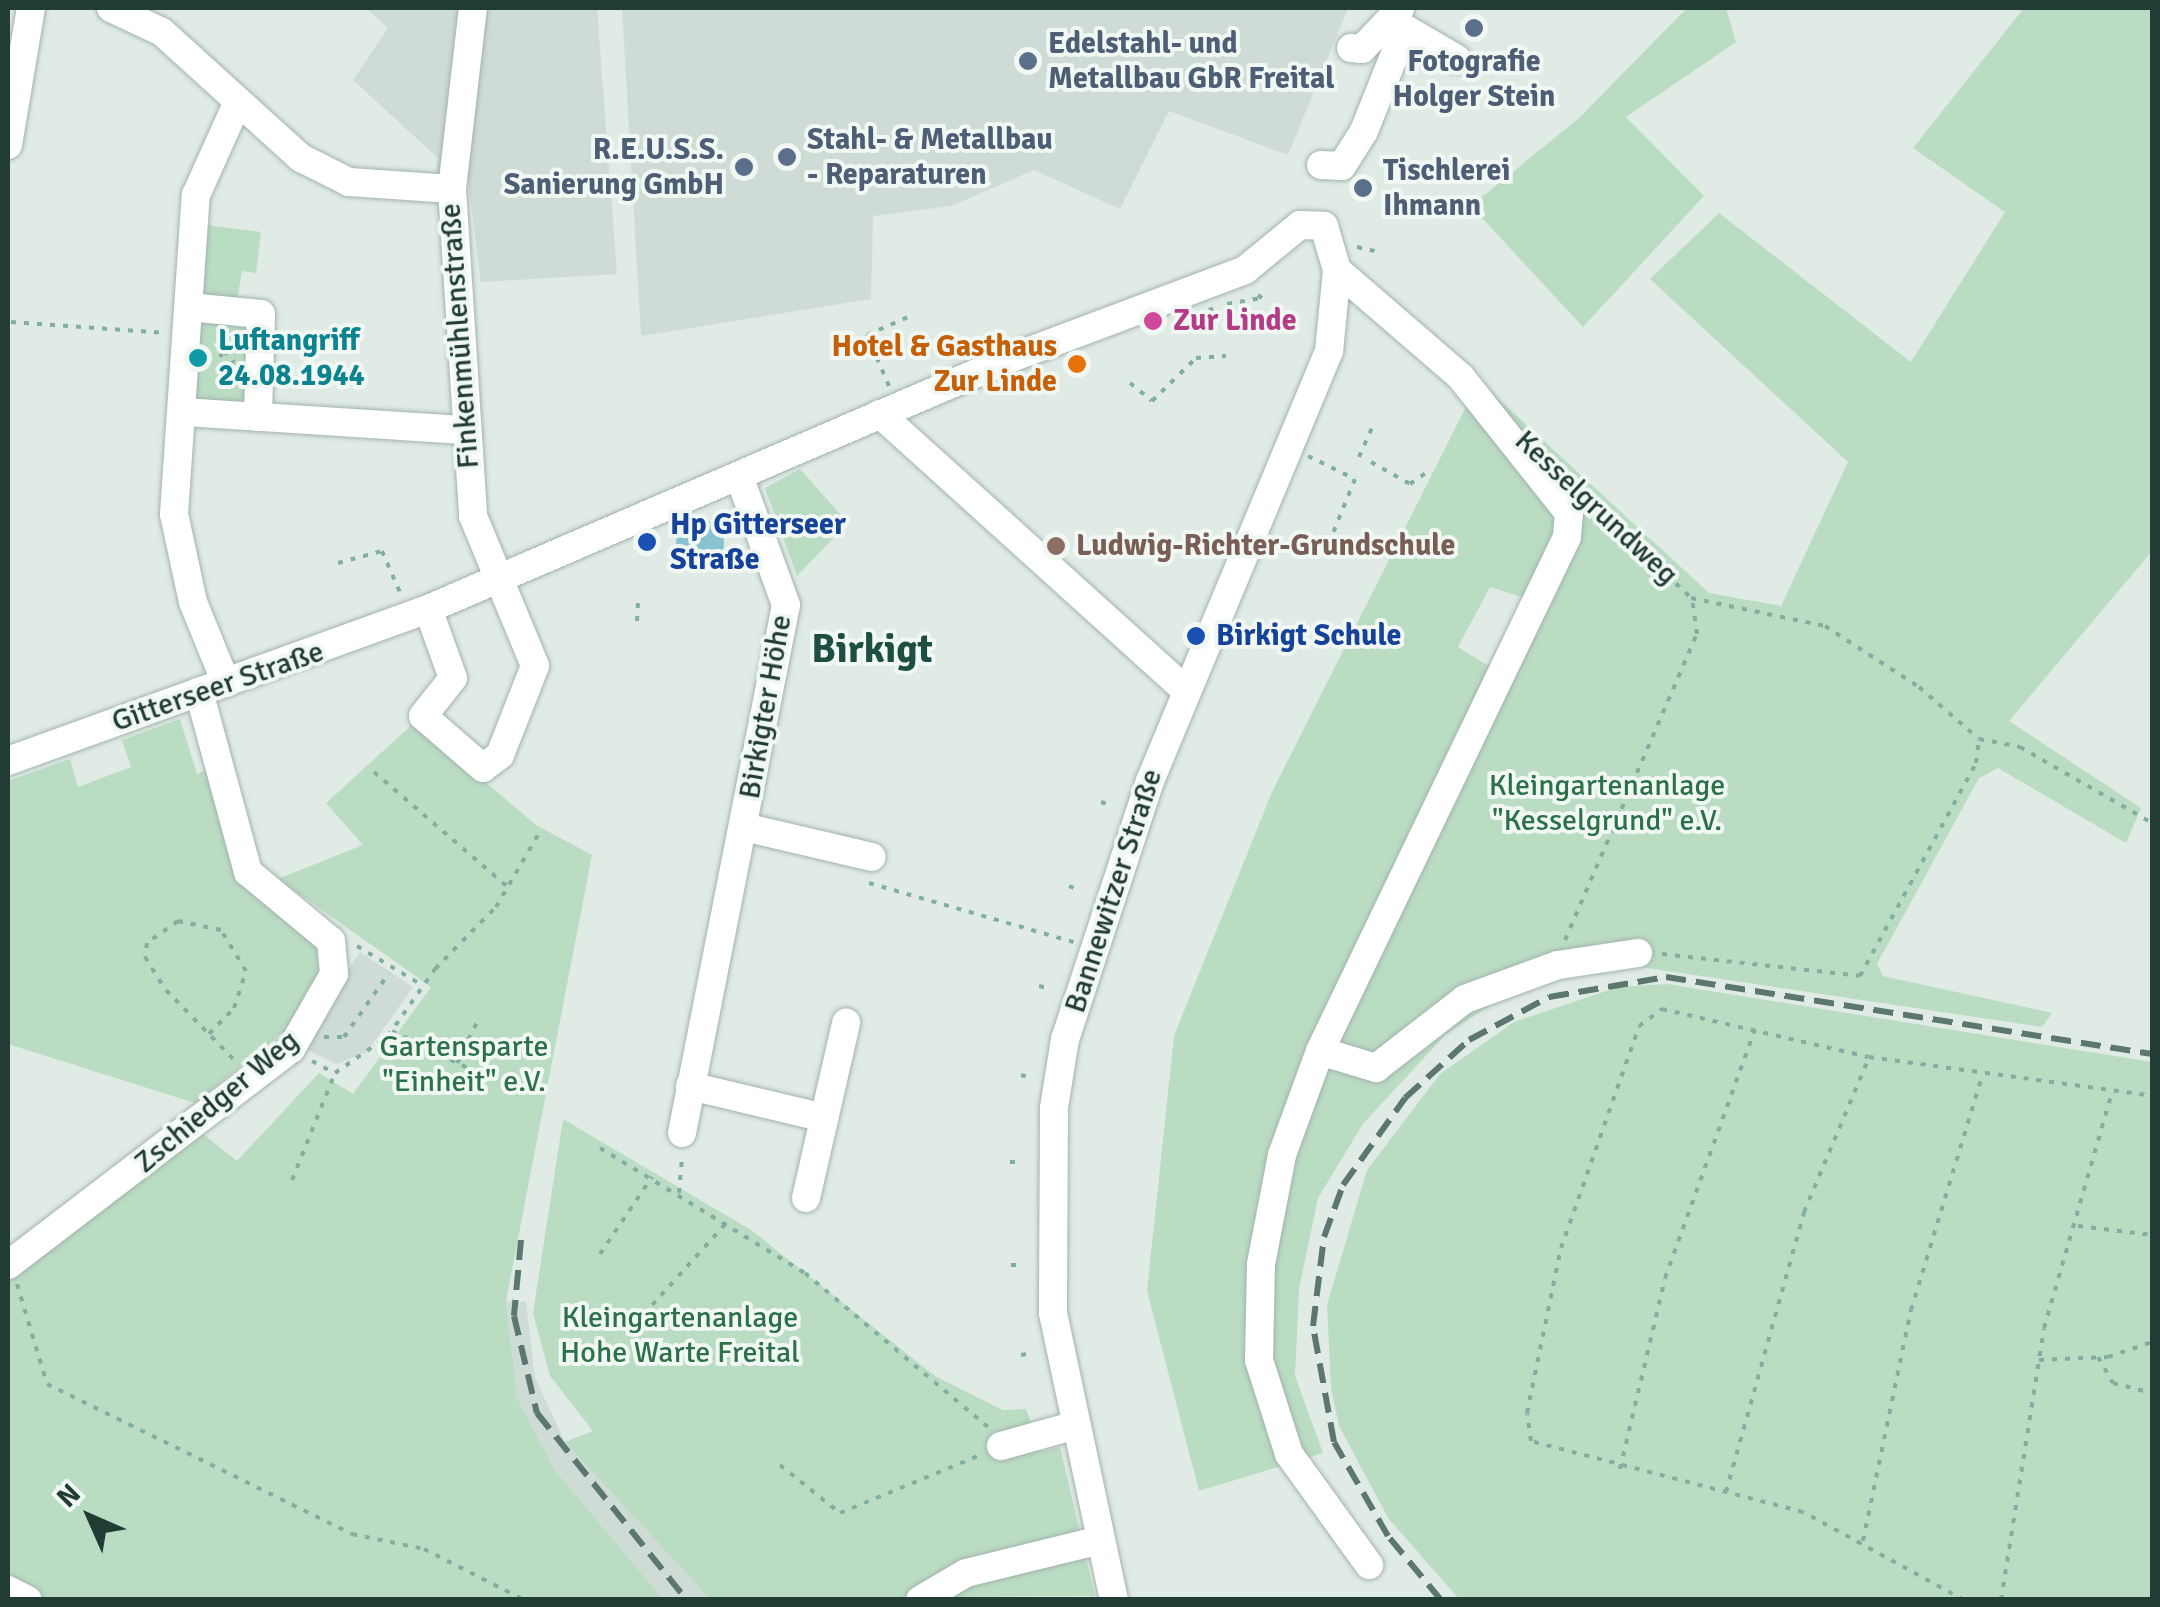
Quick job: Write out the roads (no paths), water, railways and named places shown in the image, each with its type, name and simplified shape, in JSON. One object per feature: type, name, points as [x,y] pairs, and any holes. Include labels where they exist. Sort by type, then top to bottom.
[{"type":"street","points":[[8,145],[31,8]]},
{"type":"street","name":"Finkenmühlenstraße","points":[[111,8],[162,32],[236,106],[349,182],[452,189],[472,516],[499,579]]},
{"type":"street","points":[[452,189],[449,159],[473,8]]},
{"type":"street","points":[[1351,48],[1396,14]]},
{"type":"street","points":[[1396,14],[1456,59]]},
{"type":"street","points":[[1321,165],[1342,166],[1364,131],[1396,51],[1396,14]]},
{"type":"street","points":[[226,683],[180,558],[188,320],[202,168],[236,106]]},
{"type":"street","name":"Bannewitzer Straße","points":[[1114,1600],[1053,1313],[1054,1108],[1064,1040],[1184,689],[1315,391],[1334,327],[1337,270],[1332,236],[1313,220]]},
{"type":"street","name":"Gitterseer Straße","points":[[8,761],[499,579],[739,476],[886,401],[1245,270],[1313,220]]},
{"type":"street","name":"Kesselgrundweg","points":[[1337,270],[1493,411],[1569,513],[1568,536],[1320,1052],[1282,1155],[1261,1264],[1259,1360],[1289,1454],[1369,1565]]},
{"type":"street","points":[[188,320],[262,314],[258,417]]},
{"type":"street","points":[[886,401],[1184,689]]},
{"type":"street","points":[[184,412],[464,430]]},
{"type":"street","name":"Birkigter Höhe","points":[[682,1133],[786,606],[739,476]]},
{"type":"street","points":[[416,607],[452,678],[422,716],[484,768],[500,755],[534,682],[499,579]]},
{"type":"street","name":"Zschiedger Weg","points":[[12,1262],[252,1080],[307,1027],[334,974],[331,941],[248,872],[198,692]]},
{"type":"street","name":"Birkigter Höhe","points":[[744,828],[870,870]]},
{"type":"street","points":[[1320,1052],[1376,1068],[1466,999],[1558,965],[1638,953]]},
{"type":"street","points":[[806,1198],[846,1022]]},
{"type":"street","points":[[690,1086],[824,1118]]},
{"type":"street","points":[[1004,1445],[1076,1425]]},
{"type":"street","points":[[920,1600],[966,1573],[1100,1540]]},
{"type":"street","points":[[8,1590],[28,1600]]},
{"type":"water","points":[[700,519],[717,526],[724,543],[717,560],[700,567],[683,560],[676,543],[683,526]]},
{"type":"railway","points":[[1441,1600],[1388,1536],[1334,1442],[1313,1326],[1324,1237],[1343,1185],[1405,1098],[1469,1040],[1549,997],[1666,977],[2152,1054]]},
{"type":"railway","points":[[521,1240],[514,1316],[537,1413],[687,1600]]},
{"type":"place","name":"Fotografie Holger Stein","points":[[1474,28]]},
{"type":"place","name":"Edelstahl- und Metallbau GbR Freital","points":[[1028,61]]},
{"type":"place","name":"Stahl- & Metallbau - Reparaturen","points":[[787,157]]},
{"type":"place","name":"R.E.U.S.S. Sanierung GmbH","points":[[744,167]]},
{"type":"place","name":"Tischlerei Ihmann","points":[[1363,188]]},
{"type":"place","name":"Zur Linde","points":[[1153,321]]},
{"type":"place","name":"Luftangriff 24.08.1944","points":[[198,358]]},
{"type":"place","name":"Hotel & Gasthaus Zur Linde","points":[[1077,364]]},
{"type":"place","name":"Hp Gitterseer Straße","points":[[647,542]]},
{"type":"place","name":"Ludwig-Richter-Grundschule","points":[[1056,546]]},
{"type":"place","name":"Birkigt Schule","points":[[1196,636]]},
{"type":"district","name":"Birkigt","points":[[872,649]]},
{"type":"park label","name":"Kleingartenanlage \"Kesselgrund\" e.V.","points":[[1607,803]]},
{"type":"park label","name":"Gartensparte \"Einheit\" e.V.","points":[[464,1064]]},
{"type":"park label","name":"Kleingartenanlage Hohe Warte Freital","points":[[680,1335]]}]
